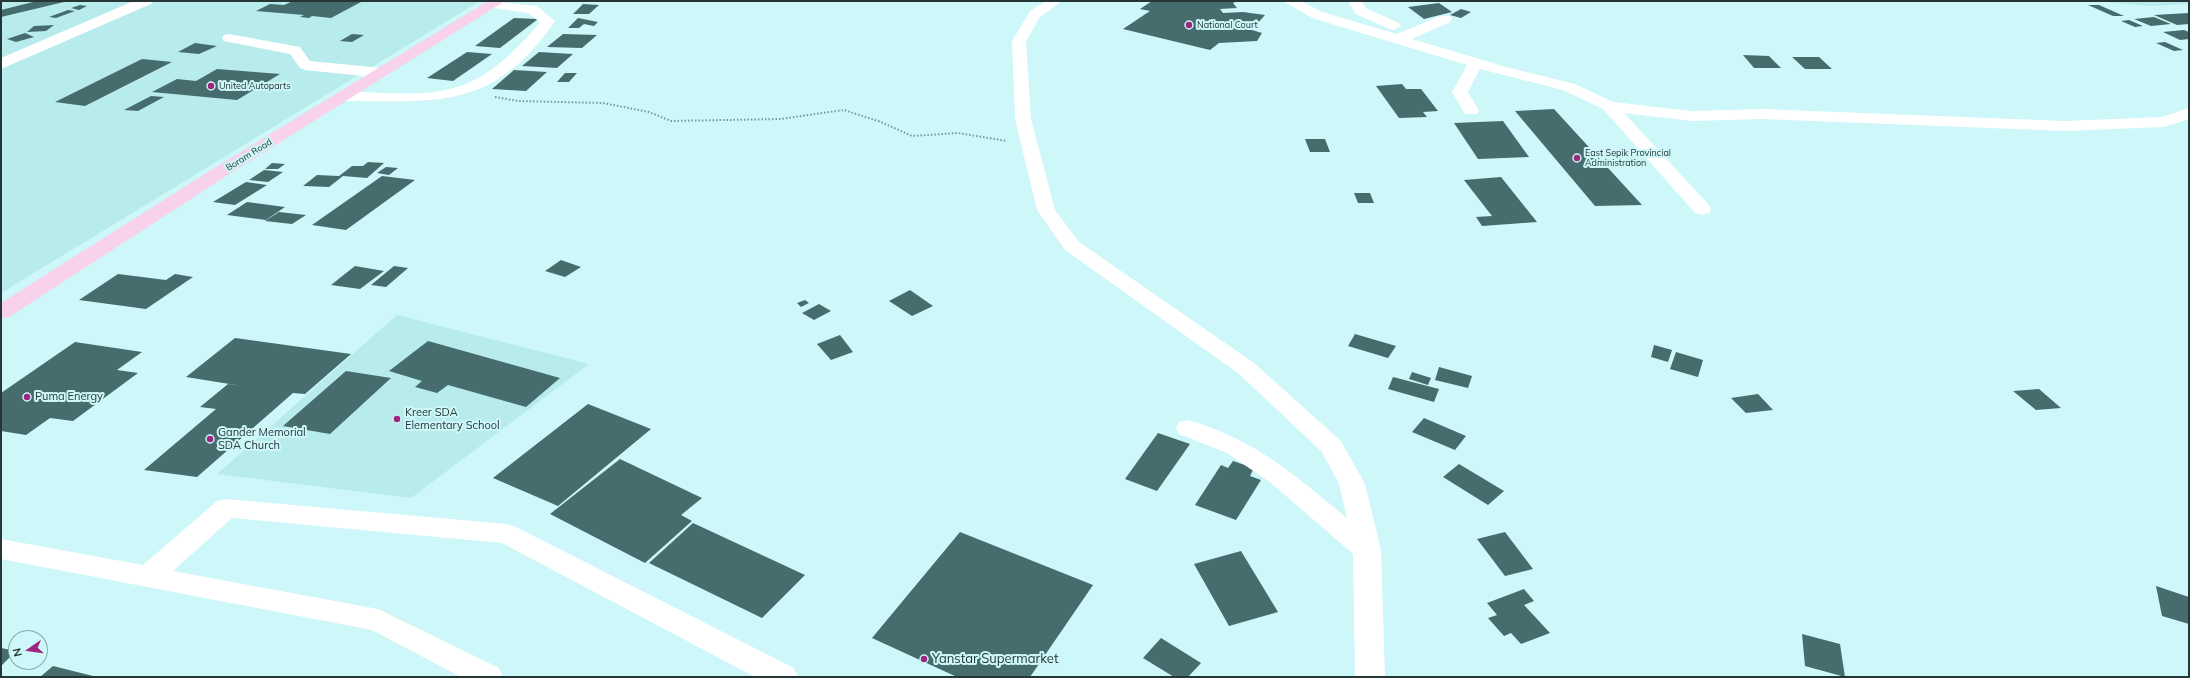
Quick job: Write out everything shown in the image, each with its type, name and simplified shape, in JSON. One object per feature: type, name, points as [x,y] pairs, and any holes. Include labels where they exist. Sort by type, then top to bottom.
[{"type":"main road","name":"Boram Road","points":[[1,312],[344,96],[495,3]]},
{"type":"street","points":[[1,64],[146,1]]},
{"type":"street","points":[[1055,1],[1035,14],[1020,42],[1023,119],[1046,210],[1072,246],[1246,368],[1332,447],[1352,484],[1367,550],[1370,677]]},
{"type":"street","points":[[1290,1],[1317,15],[1402,38],[1476,62],[1569,87],[1609,106],[1692,116],[1762,114],[2065,126],[2164,122],[2189,113]]},
{"type":"street","points":[[1355,1],[1361,10],[1398,28],[1402,38]]},
{"type":"street","points":[[344,96],[425,96],[461,91],[484,81],[533,42],[548,21],[532,9],[495,3]]},
{"type":"street","points":[[1402,38],[1445,19]]},
{"type":"street","points":[[229,38],[295,50],[306,65],[382,73]]},
{"type":"street","points":[[1471,111],[1460,92],[1476,62]]},
{"type":"street","points":[[1609,106],[1702,209]]},
{"type":"street","points":[[2164,122],[2189,130]]},
{"type":"street","points":[[1188,428],[1236,447],[1280,477],[1367,550]]},
{"type":"street","points":[[148,577],[226,508],[507,534],[783,677]]},
{"type":"street","points":[[7,556],[148,577],[378,620],[488,677]]},
{"type":"path","points":[[461,91],[518,101],[603,104],[648,112],[671,121],[780,119],[844,110],[881,122],[912,136],[958,133],[1029,143]]},
{"type":"shaded area","points":[[1,1],[480,1],[1,293]]},
{"type":"shaded area","points":[[2094,1],[2189,1],[2189,4],[2151,6]]},
{"type":"shaded area","name":"Kreer SDA Elementary School","points":[[397,315],[589,364],[411,498],[217,474]]},
{"type":"building","points":[[37,1],[64,2],[1,17],[1,10]]},
{"type":"building","points":[[293,1],[367,1],[361,2],[331,18],[312,16],[309,18],[300,17],[304,15],[256,11],[270,4],[284,5]]},
{"type":"building","name":"National Court","points":[[1152,1],[1237,1],[1233,3],[1237,8],[1220,9],[1223,13],[1243,12],[1265,15],[1257,24],[1239,26],[1262,33],[1257,41],[1219,43],[1210,50],[1123,29],[1150,11],[1140,9]]},
{"type":"building","points":[[1439,3],[1452,12],[1424,19],[1408,7]]},
{"type":"building","points":[[583,4],[599,5],[589,14],[573,14]]},
{"type":"building","points":[[80,5],[87,6],[79,10],[71,8]]},
{"type":"building","points":[[2088,5],[2099,5],[2124,16],[2113,16]]},
{"type":"building","points":[[1461,9],[1471,12],[1461,18],[1450,15]]},
{"type":"building","points":[[68,10],[75,11],[56,18],[49,17]]},
{"type":"building","points":[[2189,13],[2189,24],[2177,25],[2154,15]]},
{"type":"building","points":[[2154,17],[2171,24],[2151,26],[2134,19]]},
{"type":"building","points":[[514,18],[538,19],[500,48],[475,46]]},
{"type":"building","points":[[578,18],[598,22],[594,26],[584,24],[579,28],[568,28]]},
{"type":"building","points":[[2129,20],[2143,26],[2135,27],[2121,21]]},
{"type":"building","points":[[54,25],[46,31],[27,32],[34,26]]},
{"type":"building","points":[[2184,30],[2189,32],[2189,39],[2180,40],[2163,32]]},
{"type":"building","points":[[25,33],[34,37],[16,42],[7,39]]},
{"type":"building","points":[[352,34],[364,35],[352,42],[340,41]]},
{"type":"building","points":[[563,34],[597,35],[582,48],[547,47]]},
{"type":"building","points":[[2165,42],[2183,50],[2174,51],[2156,43]]},
{"type":"building","points":[[195,43],[217,46],[199,54],[178,52]]},
{"type":"building","points":[[467,52],[492,54],[453,81],[427,78]]},
{"type":"building","points":[[539,52],[573,54],[557,68],[522,66]]},
{"type":"building","points":[[1743,55],[1769,56],[1781,68],[1754,68]]},
{"type":"building","points":[[1792,57],[1819,57],[1832,69],[1805,69]]},
{"type":"building","points":[[142,59],[172,62],[85,106],[55,102]]},
{"type":"building","name":"United Autoparts","points":[[217,69],[280,74],[237,100],[152,92],[177,79],[196,81]]},
{"type":"building","points":[[514,70],[547,72],[526,91],[492,89]]},
{"type":"building","points":[[565,73],[577,73],[569,82],[557,82]]},
{"type":"building","points":[[1402,84],[1406,89],[1421,89],[1438,111],[1423,112],[1427,117],[1399,118],[1376,86]]},
{"type":"building","points":[[151,96],[164,97],[138,111],[124,110]]},
{"type":"building","name":"East Sepik Provincial Administration","points":[[1554,109],[1642,205],[1595,206],[1515,111]]},
{"type":"building","points":[[1503,121],[1529,157],[1478,159],[1454,123]]},
{"type":"building","points":[[1305,139],[1325,139],[1330,152],[1310,152]]},
{"type":"building","points":[[368,162],[384,163],[367,178],[343,176],[329,187],[303,186],[317,175],[339,176],[352,166],[363,166]]},
{"type":"building","points":[[272,163],[285,164],[278,169],[265,169]]},
{"type":"building","points":[[386,167],[398,168],[389,175],[377,173]]},
{"type":"building","points":[[264,170],[283,172],[268,182],[249,180]]},
{"type":"building","points":[[382,176],[415,180],[346,230],[312,225]]},
{"type":"building","points":[[1501,177],[1537,222],[1482,226],[1476,217],[1492,216],[1464,180]]},
{"type":"building","points":[[246,182],[267,185],[235,205],[213,202]]},
{"type":"building","points":[[1354,193],[1370,193],[1374,203],[1358,203]]},
{"type":"building","points":[[247,202],[285,207],[266,220],[227,215]]},
{"type":"building","points":[[279,212],[306,215],[292,224],[265,221]]},
{"type":"building","points":[[561,260],[581,267],[565,277],[545,271]]},
{"type":"building","points":[[355,266],[384,271],[360,289],[331,285]]},
{"type":"building","points":[[394,266],[408,268],[386,287],[371,285]]},
{"type":"building","points":[[118,274],[166,280],[175,274],[193,277],[146,309],[79,300]]},
{"type":"building","points":[[910,290],[933,306],[912,316],[889,301]]},
{"type":"building","points":[[805,300],[809,303],[801,307],[797,303]]},
{"type":"building","points":[[819,304],[831,311],[814,320],[802,313]]},
{"type":"building","points":[[1355,334],[1396,346],[1388,358],[1348,346]]},
{"type":"building","points":[[840,335],[853,352],[831,360],[817,344]]},
{"type":"building","points":[[235,338],[351,354],[305,394],[293,393],[197,477],[144,470],[216,409],[200,407],[228,384],[242,386],[186,377]]},
{"type":"building","points":[[428,341],[560,378],[526,407],[448,385],[437,393],[415,387],[422,381],[389,371]]},
{"type":"building","points":[[75,342],[142,352],[117,370],[138,373],[73,421],[50,418],[26,435],[1,431],[1,393]]},
{"type":"building","points":[[1654,345],[1672,350],[1668,362],[1651,357]]},
{"type":"building","points":[[1676,352],[1703,360],[1698,377],[1670,369]]},
{"type":"building","points":[[1439,367],[1472,376],[1468,388],[1435,380]]},
{"type":"building","points":[[346,371],[391,378],[330,434],[283,426]]},
{"type":"building","points":[[1412,372],[1431,378],[1428,385],[1409,379]]},
{"type":"building","points":[[1393,377],[1439,389],[1434,402],[1388,389]]},
{"type":"building","points":[[2039,389],[2061,408],[2036,410],[2013,391]]},
{"type":"building","points":[[1758,394],[1773,410],[1746,413],[1731,398]]},
{"type":"building","points":[[588,404],[651,429],[558,506],[493,478]]},
{"type":"building","points":[[1424,418],[1466,436],[1455,450],[1412,432]]},
{"type":"building","points":[[1158,433],[1190,444],[1157,491],[1125,479]]},
{"type":"building","points":[[620,459],[702,498],[681,515],[692,521],[645,563],[550,514]]},
{"type":"building","points":[[1233,461],[1254,468],[1250,476],[1261,480],[1236,520],[1195,505],[1221,465],[1228,468]]},
{"type":"building","points":[[1459,464],[1504,491],[1488,505],[1443,477]]},
{"type":"building","points":[[693,523],[805,575],[762,618],[649,563]]},
{"type":"building","points":[[960,532],[1093,585],[1030,677],[957,677],[872,638]]},
{"type":"building","points":[[1505,532],[1533,569],[1505,576],[1477,539]]},
{"type":"building","points":[[1241,551],[1278,612],[1229,626],[1194,564]]},
{"type":"building","points":[[2156,586],[2189,597],[2189,624],[2162,616]]},
{"type":"building","points":[[1524,589],[1534,601],[1524,605],[1550,633],[1521,644],[1511,633],[1504,636],[1488,618],[1497,615],[1487,603]]},
{"type":"building","points":[[1802,634],[1840,644],[1845,677],[1805,666]]},
{"type":"building","points":[[1161,638],[1201,663],[1188,677],[1174,677],[1143,658]]},
{"type":"building","points":[[1,648],[8,649],[8,659],[1,666]]},
{"type":"building","points":[[53,666],[93,676],[93,677],[40,677]]},
{"type":"place","name":"National Court","points":[[1189,25]]},
{"type":"place","name":"United Autoparts","points":[[211,86]]},
{"type":"place","name":"East Sepik Provincial Administration","points":[[1577,158]]},
{"type":"place","name":"Puma Energy","points":[[27,397]]},
{"type":"place","name":"Kreer SDA Elementary School","points":[[397,419]]},
{"type":"place","name":"Gander Memorial SDA Church","points":[[210,439]]},
{"type":"place","name":"Yanstar Supermarket","points":[[924,659]]}]
